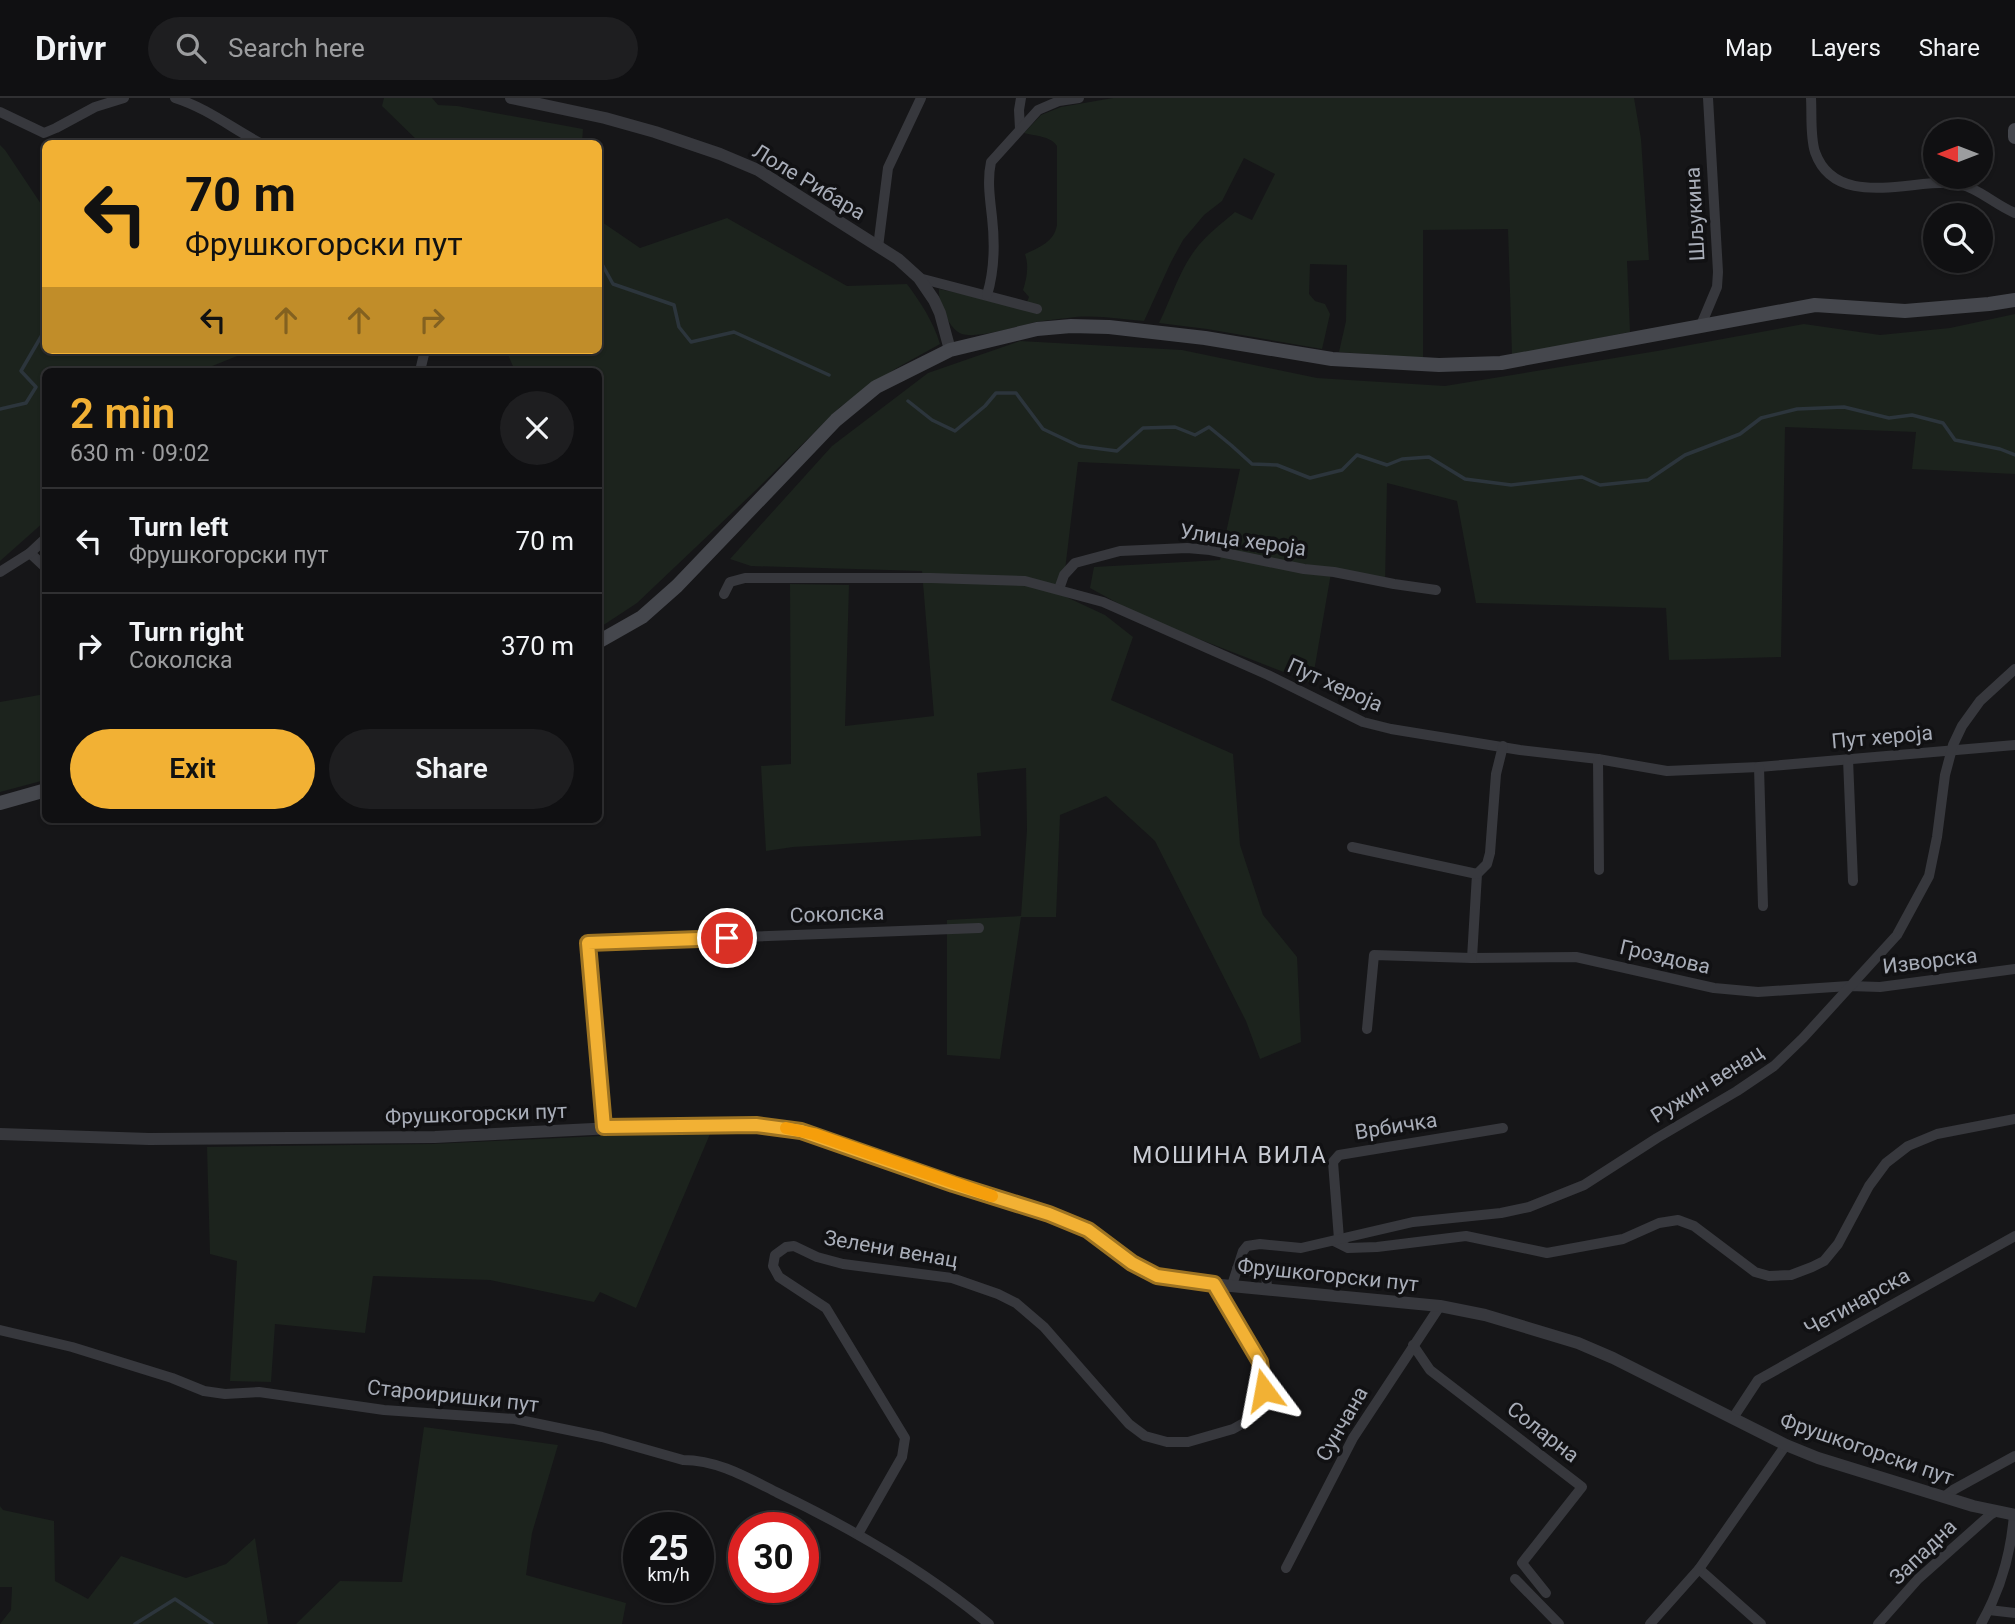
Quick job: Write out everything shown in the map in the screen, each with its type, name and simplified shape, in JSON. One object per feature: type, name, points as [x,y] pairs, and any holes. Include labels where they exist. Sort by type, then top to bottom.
[{"type":"main road","points":[[2015,130],[2015,137]]},
{"type":"main road","points":[[602,640],[642,617],[677,586],[853,404],[876,387],[950,349],[1037,329],[1071,326],[1109,327],[1205,338],[1332,359],[1439,365],[1502,363],[1815,304],[1905,311],[2015,300]]},
{"type":"main road","points":[[0,803],[42,791]]},
{"type":"street","points":[[0,112],[44,133],[95,107],[124,98]]},
{"type":"street","points":[[175,98],[199,106],[255,140]]},
{"type":"street","name":"Лоле Рибара","points":[[511,98],[556,102],[655,132],[758,170],[898,258],[919,278],[934,300],[950,349]]},
{"type":"street","points":[[878,247],[888,168],[921,98]]},
{"type":"street","points":[[1020,129],[1021,98]]},
{"type":"street","points":[[987,295],[994,261],[989,172],[992,162],[1038,110],[1059,101],[1079,98]]},
{"type":"street","name":"Шљукина","points":[[1700,325],[1717,287],[1718,272],[1708,98]]},
{"type":"street","points":[[1811,98],[1816,154],[1823,166],[1839,181],[1849,186],[1870,188],[1936,183],[1961,185],[1972,188],[1998,206],[2015,213]]},
{"type":"street","points":[[919,278],[1037,309]]},
{"type":"street","points":[[0,572],[30,553],[42,542]]},
{"type":"street","name":"Улица хероја","points":[[1059,589],[1064,575],[1074,563],[1119,551],[1187,548],[1436,590]]},
{"type":"street","points":[[30,553],[42,564]]},
{"type":"street","name":"Пут хероја","points":[[724,594],[730,582],[745,578],[1025,580],[1103,602],[1363,722],[1391,729],[1667,771],[1759,767],[2015,745]]},
{"type":"street","name":"Ружин венац","points":[[1232,1285],[1247,1246],[1260,1244],[1301,1248],[1413,1222],[1501,1213],[1529,1207],[1584,1185],[1774,1066],[1897,935],[1929,876],[1945,775],[1962,726],[1980,701],[2015,669]]},
{"type":"street","points":[[1472,958],[1477,874],[1487,864],[1490,853],[1497,764],[1503,746]]},
{"type":"street","points":[[1598,759],[1599,870]]},
{"type":"street","points":[[1848,759],[1853,881]]},
{"type":"street","points":[[1759,767],[1763,906]]},
{"type":"street","points":[[1352,847],[1477,874]]},
{"type":"street","name":"Соколска","points":[[604,1127],[588,943],[979,928]]},
{"type":"street","name":"Гроздова","points":[[1367,1029],[1374,955],[1576,957],[1714,988],[1758,992],[1850,986]]},
{"type":"street","name":"Изворска","points":[[1850,986],[1880,987],[2015,969]]},
{"type":"street","points":[[1337,1240],[1348,1248],[1466,1236],[1547,1253],[1622,1238],[1659,1223],[1678,1220],[1694,1226],[1755,1272],[1769,1276],[1791,1275],[1824,1261],[1838,1244],[1869,1186],[1886,1163],[1908,1146],[1937,1134],[2015,1119]]},
{"type":"street","name":"Фрушкогорски пут","points":[[0,1133],[149,1139],[435,1137],[604,1127],[756,1125],[801,1131],[1049,1214],[1088,1230],[1132,1263],[1157,1276],[1440,1306],[1485,1315],[1577,1343],[1818,1458],[1944,1497],[2015,1515]]},
{"type":"street","name":"Врбичка","points":[[1337,1240],[1334,1162],[1339,1155],[1503,1128]]},
{"type":"street","name":"Четинарска","points":[[1733,1418],[1758,1380],[2015,1236]]},
{"type":"street","name":"Зелени венац","points":[[858,1534],[902,1457],[905,1438],[826,1308],[779,1277],[773,1266],[775,1255],[786,1247],[794,1246],[817,1257],[843,1264],[953,1278],[1016,1303],[1038,1321],[1129,1424],[1145,1436],[1167,1442],[1188,1442],[1219,1434],[1250,1420],[1259,1408],[1264,1390],[1260,1362],[1214,1284]]},
{"type":"street","points":[[1237,1269],[1266,1272],[1267,1289]]},
{"type":"street","name":"Сунчана","points":[[1286,1568],[1353,1438],[1440,1306]]},
{"type":"street","name":"Староиришки пут","points":[[0,1330],[72,1347],[172,1378],[204,1391],[225,1394],[259,1392],[384,1410],[515,1419],[602,1437],[683,1460],[722,1466],[858,1534],[957,1598],[989,1624]]},
{"type":"street","name":"Соларна","points":[[1413,1345],[1430,1370],[1582,1487],[1522,1563],[1546,1593]]},
{"type":"street","points":[[1650,1624],[1699,1569],[1786,1445]]},
{"type":"street","points":[[1944,1497],[2015,1456]]},
{"type":"street","name":"Западна","points":[[1878,1624],[1919,1579],[1997,1511]]},
{"type":"street","points":[[1981,1624],[1998,1592],[2015,1515]]},
{"type":"street","points":[[1699,1569],[1761,1624]]},
{"type":"street","points":[[1515,1579],[1559,1624]]},
{"type":"street","points":[[1989,1609],[2015,1613]]},
{"type":"shaded area","points":[[384,98],[432,98],[438,105],[457,106],[583,129],[582,140],[417,140],[382,106]]},
{"type":"shaded area","points":[[1113,98],[1634,98],[1641,139],[1649,260],[1627,261],[1630,332],[1512,355],[1508,229],[1423,230],[1423,358],[1339,352],[1346,321],[1347,265],[1310,264],[1309,294],[1315,301],[1325,304],[1330,314],[1322,349],[1159,323],[1184,267],[1204,239],[1235,212],[1252,220],[1275,174],[1244,158],[1222,201],[1204,215],[1183,240],[1144,321],[1077,317],[1036,322],[978,335],[957,331],[945,315],[939,289],[1025,307],[1029,297],[1023,290],[1027,272],[1025,254],[1046,243],[1055,231],[1057,146],[1047,138],[1024,133],[1041,115],[1061,107]]},
{"type":"shaded area","points":[[0,145],[42,206],[42,354],[242,354],[207,368],[42,368],[42,524],[0,561]]},
{"type":"shaded area","points":[[727,218],[847,286],[907,284],[926,312],[940,344],[895,369],[840,407],[637,603],[602,626],[602,368],[514,368],[508,354],[602,354],[602,222],[640,248]]},
{"type":"shaded area","points":[[2015,314],[2015,474],[1912,469],[1916,432],[1785,427],[1781,657],[1669,660],[1666,608],[1476,603],[1457,501],[1387,483],[1385,585],[1331,573],[1312,683],[1145,618],[1090,588],[1094,567],[1220,560],[1240,469],[1078,462],[1062,595],[1105,615],[1133,637],[1111,700],[1233,754],[1240,845],[1263,915],[1297,957],[1301,1042],[1260,1059],[1246,1021],[1155,841],[1106,796],[1060,815],[1056,917],[1021,917],[1000,1059],[947,1055],[947,920],[1021,916],[1027,830],[1026,768],[977,773],[981,836],[793,847],[766,851],[761,766],[791,764],[790,584],[849,585],[845,726],[934,716],[922,571],[751,566],[730,559],[832,446],[928,373],[1020,341],[1182,350],[1317,378],[1445,386],[1804,324],[1880,335],[1950,328]]},
{"type":"shaded area","points":[[42,695],[42,781],[0,792],[0,702]]},
{"type":"shaded area","points":[[710,1134],[636,1308],[600,1292],[594,1302],[490,1280],[373,1276],[365,1333],[275,1324],[271,1382],[230,1381],[237,1261],[210,1254],[207,1147],[432,1144]]},
{"type":"shaded area","points":[[424,1427],[558,1445],[532,1533],[526,1575],[626,1603],[622,1624],[296,1624],[340,1581],[402,1582]]},
{"type":"shaded area","points":[[0,1506],[3,1510],[54,1521],[55,1581],[88,1599],[121,1556],[186,1578],[226,1564],[255,1538],[268,1624],[0,1624],[11,1610],[12,1587],[0,1587]]},
{"type":"waterway","points":[[602,264],[613,284],[674,305],[679,327],[691,342],[734,332],[829,375]]},
{"type":"waterway","points":[[0,409],[26,403],[36,387],[21,371],[42,335]]},
{"type":"waterway","points":[[908,401],[932,420],[955,431],[996,393],[1016,393],[1043,429],[1079,446],[1117,451],[1143,428],[1175,427],[1195,435],[1209,427],[1252,464],[1277,465],[1310,478],[1342,470],[1357,455],[1387,465],[1402,459],[1429,457],[1465,479],[1511,485],[1582,477],[1600,485],[1648,480],[1685,455],[1740,434],[1761,418],[1797,409],[1844,407],[1889,418],[1912,415],[1943,423],[1955,440],[2000,449],[2015,455]]},
{"type":"waterway","points":[[135,1624],[175,1599],[212,1624]]},
{"type":"slow traffic","points":[[786,1128],[814,1134],[992,1196]]},
{"type":"district","name":"МОШИНА ВИЛА","points":[[1230,1155]]},
{"type":"route","points":[[727,938],[588,943],[604,1127],[756,1125],[801,1131],[1049,1214],[1088,1230],[1132,1263],[1157,1276],[1214,1284],[1260,1362],[1264,1390]]}]
